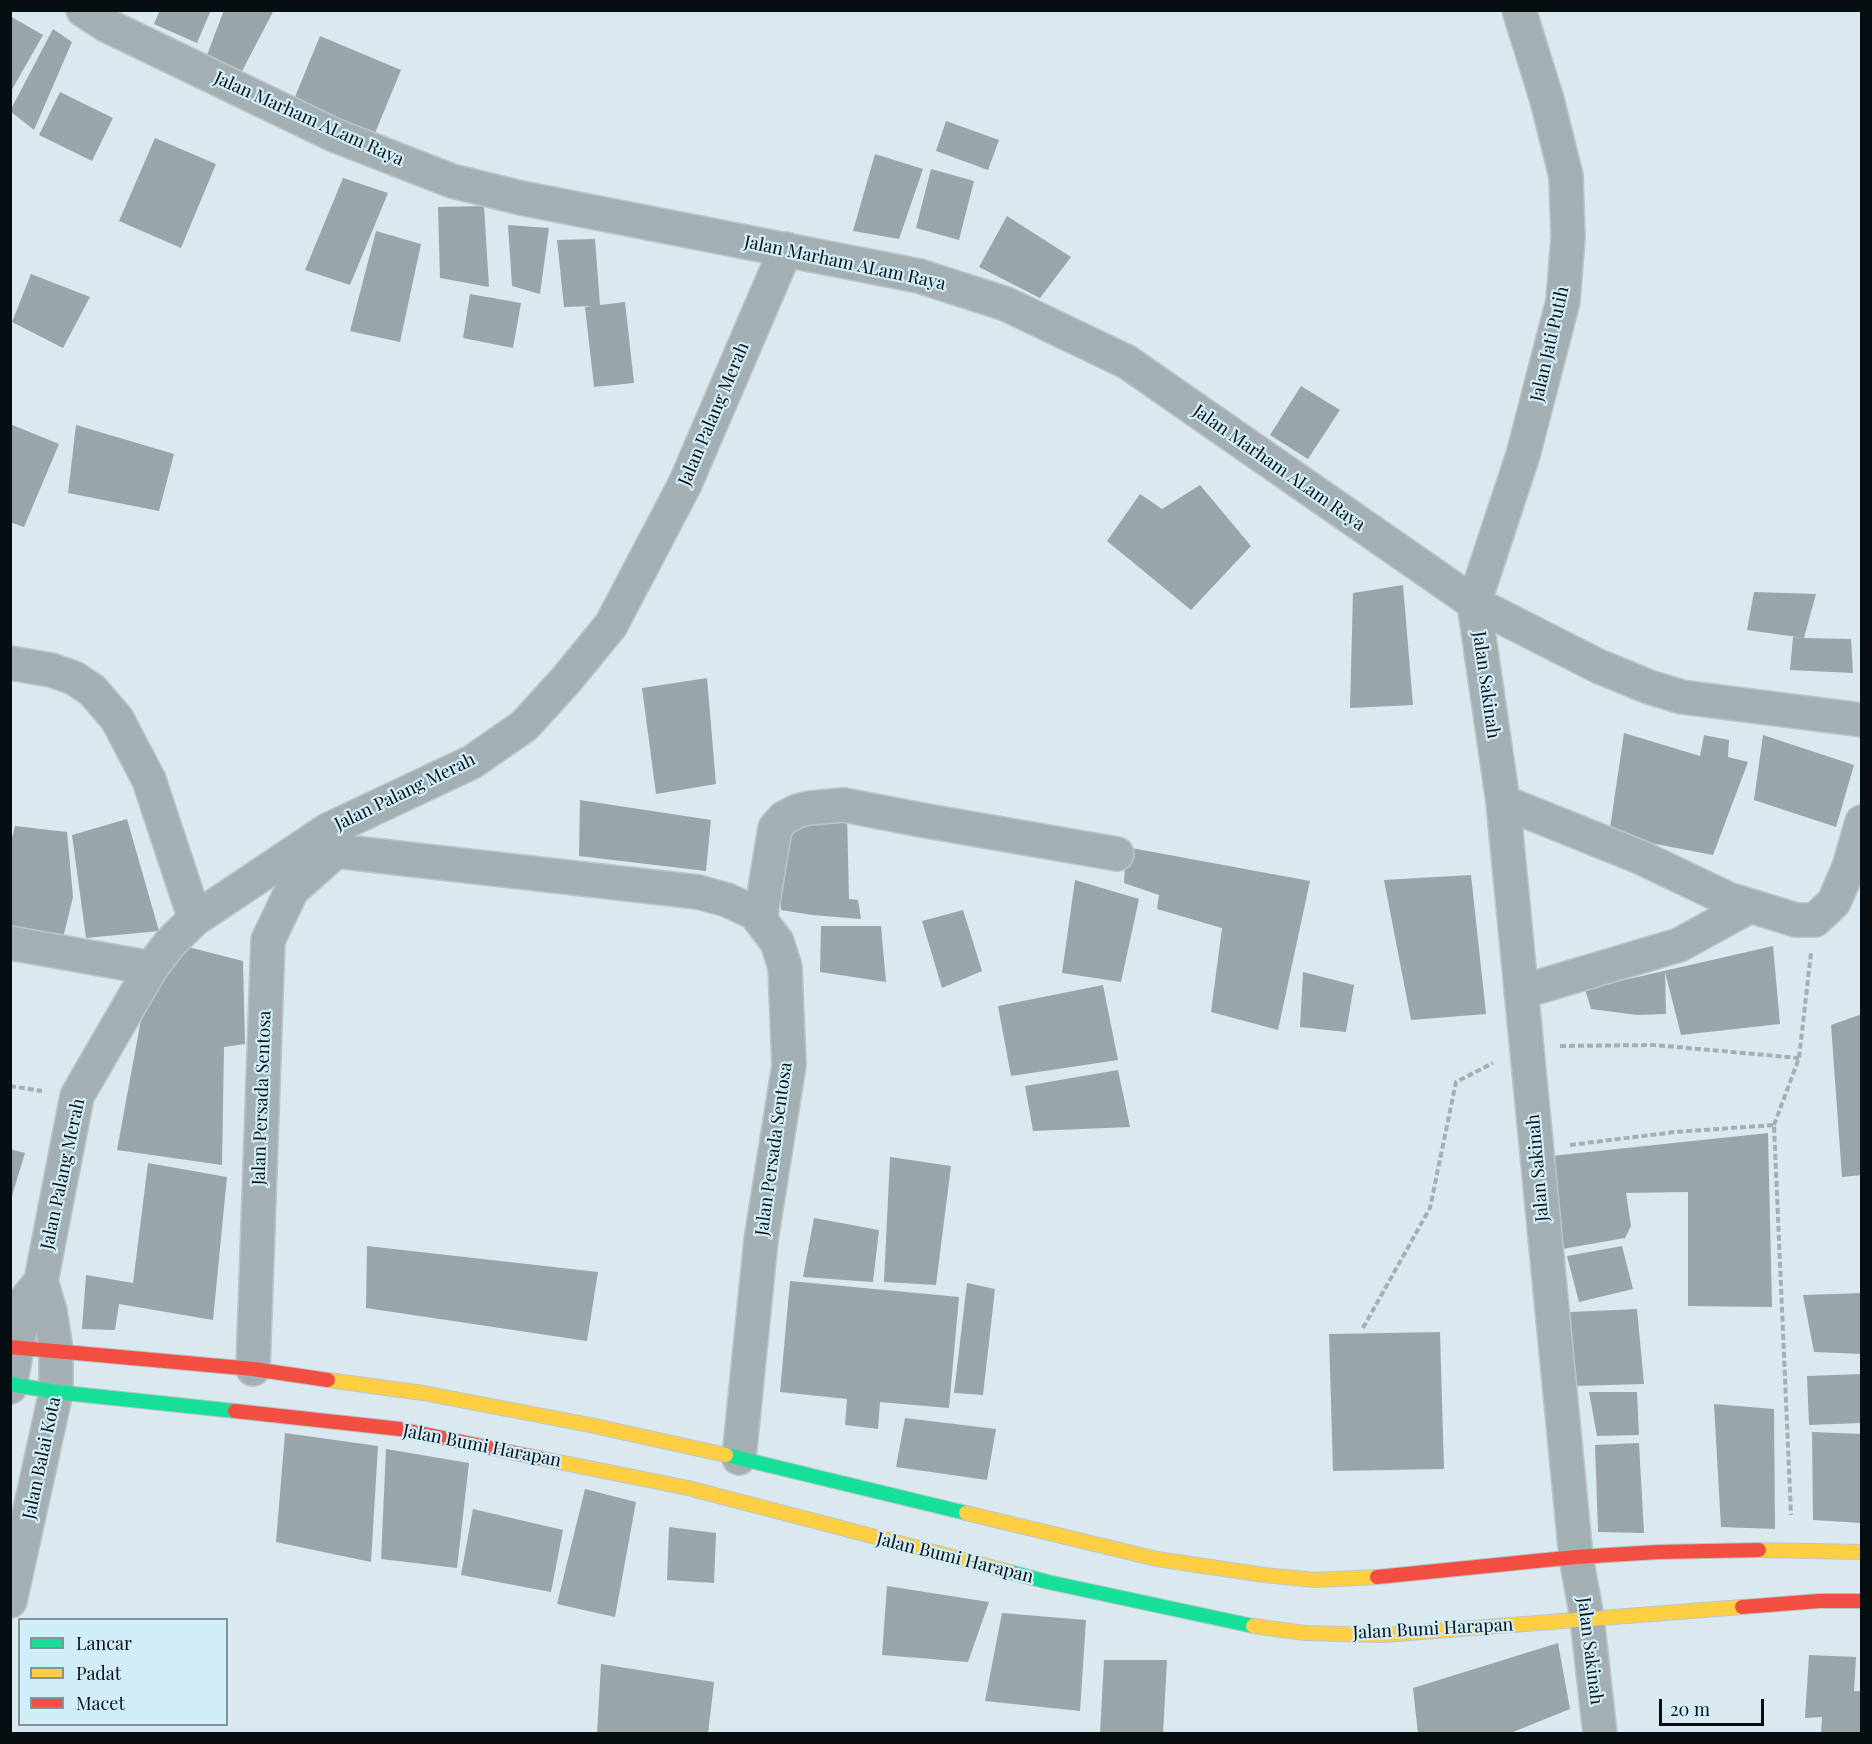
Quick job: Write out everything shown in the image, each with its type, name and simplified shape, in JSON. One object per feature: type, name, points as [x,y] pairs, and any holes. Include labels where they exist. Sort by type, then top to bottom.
[{"type":"street","name":"Jalan Marham ALam Raya","points":[[83,10],[106,25],[334,135],[452,181],[521,198],[919,276],[995,301],[1127,362],[1474,603],[1598,666],[1648,687],[1682,697],[1862,720]]},
{"type":"street","name":"Jalan Jati Putih","points":[[1474,603],[1523,455],[1563,301],[1568,237],[1566,176],[1547,100],[1519,10]]},
{"type":"street","name":"Jalan Palang Merah","points":[[41,1281],[77,1096],[151,968],[171,942],[195,918],[472,762],[525,726],[566,680],[611,625],[685,484],[786,249]]},
{"type":"street","name":"Jalan Sakinah","points":[[1474,603],[1503,802],[1576,1557],[1587,1618],[1600,1734]]},
{"type":"street","points":[[10,663],[51,670],[74,678],[92,690],[117,719],[149,780],[195,918]]},
{"type":"street","points":[[1503,802],[1641,857],[1728,899],[1796,921],[1815,920],[1834,902],[1850,867],[1862,822]]},
{"type":"street","points":[[760,920],[776,828],[784,818],[796,812],[818,807],[844,805],[1117,854]]},
{"type":"street","name":"Jalan Persada Sentosa","points":[[253,1369],[268,940],[292,890],[332,840],[698,892],[727,900],[755,913],[777,942],[785,967],[789,1065],[761,1240],[739,1458]]},
{"type":"street","points":[[1521,992],[1680,945],[1750,906]]},
{"type":"street","points":[[10,943],[151,968]]},
{"type":"street","points":[[11,1385],[13,1347],[25,1301],[41,1281]]},
{"type":"street","name":"Jalan Balai Kota","points":[[10,1601],[56,1392],[56,1350],[50,1311],[41,1281]]},
{"type":"street","points":[[13,1347],[253,1369],[423,1393],[590,1425],[739,1458],[1157,1559],[1264,1575],[1315,1580],[1391,1576],[1576,1557],[1658,1552],[1792,1549],[1862,1552]]},
{"type":"street","name":"Jalan Bumi Harapan","points":[[11,1385],[56,1392],[400,1429],[688,1488],[1048,1582],[1235,1623],[1305,1633],[1384,1635],[1819,1600],[1862,1601]]},
{"type":"path","points":[[1792,1549],[1774,1125],[1799,1058],[1815,920]]},
{"type":"path","points":[[1362,1328],[1430,1208],[1456,1082],[1527,1047],[1654,1045],[1799,1058]]},
{"type":"path","points":[[1536,1149],[1675,1132],[1774,1125]]},
{"type":"building","points":[[160,10],[211,10],[197,43],[154,24]]},
{"type":"building","points":[[224,10],[274,10],[241,73],[207,55]]},
{"type":"building","points":[[10,16],[43,35],[10,93]]},
{"type":"building","points":[[53,29],[72,42],[34,130],[10,111]]},
{"type":"building","points":[[320,36],[401,70],[373,138],[292,104]]},
{"type":"building","points":[[60,92],[113,118],[92,161],[39,135]]},
{"type":"building","points":[[946,121],[999,140],[988,170],[936,151]]},
{"type":"building","points":[[155,138],[216,164],[181,248],[119,221]]},
{"type":"building","points":[[875,154],[923,169],[899,239],[853,231]]},
{"type":"building","points":[[931,169],[974,181],[959,240],[916,228]]},
{"type":"building","points":[[343,178],[388,193],[350,285],[305,270]]},
{"type":"building","points":[[484,206],[489,287],[440,278],[438,207]]},
{"type":"building","points":[[1007,216],[1071,257],[1040,298],[979,267]]},
{"type":"building","points":[[508,225],[549,228],[540,294],[512,286]]},
{"type":"building","points":[[376,231],[421,244],[400,342],[350,331]]},
{"type":"building","points":[[595,239],[600,305],[625,302],[634,383],[594,387],[585,307],[593,306],[564,307],[557,240]]},
{"type":"building","points":[[31,274],[90,297],[63,348],[12,322]]},
{"type":"building","points":[[470,294],[521,303],[513,348],[463,338]]},
{"type":"building","points":[[1301,386],[1340,410],[1308,459],[1270,435]]},
{"type":"building","points":[[10,424],[59,444],[24,527],[10,522]]},
{"type":"building","points":[[76,425],[174,454],[159,511],[68,493]]},
{"type":"building","points":[[1200,485],[1251,546],[1191,610],[1107,541],[1140,494],[1162,509]]},
{"type":"building","points":[[1403,585],[1413,705],[1350,708],[1353,593]]},
{"type":"building","points":[[1754,592],[1816,594],[1804,638],[1747,630]]},
{"type":"building","points":[[1793,637],[1851,639],[1853,673],[1790,670]]},
{"type":"building","points":[[707,678],[716,784],[656,794],[642,688]]},
{"type":"building","points":[[1624,733],[1700,756],[1704,735],[1729,740],[1728,757],[1748,762],[1713,855],[1609,835]]},
{"type":"building","points":[[1763,735],[1854,765],[1836,827],[1754,800]]},
{"type":"building","points":[[580,800],[711,820],[706,871],[579,856]]},
{"type":"building","points":[[847,813],[849,899],[858,900],[861,919],[781,910],[784,828]]},
{"type":"building","points":[[127,819],[159,931],[86,938],[72,835]]},
{"type":"building","points":[[15,826],[67,832],[73,897],[62,942],[10,925],[10,846]]},
{"type":"building","points":[[1126,847],[1310,881],[1278,1030],[1211,1012],[1222,928],[1157,909],[1159,895],[1124,883]]},
{"type":"building","points":[[1471,875],[1486,1014],[1411,1020],[1384,880]]},
{"type":"building","points":[[1075,880],[1139,899],[1121,982],[1062,973]]},
{"type":"building","points":[[963,910],[982,971],[942,988],[922,921]]},
{"type":"building","points":[[821,926],[881,926],[886,982],[820,972]]},
{"type":"building","points":[[1773,946],[1780,1024],[1681,1035],[1665,972],[1666,1014],[1637,1015],[1591,1009],[1585,989]]},
{"type":"building","points":[[188,947],[243,961],[245,1044],[224,1047],[222,1165],[117,1150],[144,1003]]},
{"type":"building","points":[[1303,972],[1354,985],[1346,1032],[1300,1027]]},
{"type":"building","points":[[1103,985],[1118,1060],[1011,1076],[998,1006]]},
{"type":"building","points":[[1862,1014],[1862,1175],[1842,1177],[1831,1025]]},
{"type":"building","points":[[1118,1070],[1130,1127],[1033,1131],[1025,1086]]},
{"type":"building","points":[[1768,1133],[1772,1307],[1688,1306],[1688,1192],[1626,1193],[1631,1226],[1625,1238],[1562,1249],[1551,1156]]},
{"type":"building","points":[[10,1149],[25,1153],[11,1199],[10,1198]]},
{"type":"building","points":[[890,1157],[951,1166],[936,1285],[884,1282]]},
{"type":"building","points":[[148,1163],[227,1177],[213,1320],[119,1304],[115,1330],[82,1329],[86,1275],[133,1283]]},
{"type":"building","points":[[814,1218],[879,1230],[873,1282],[803,1277]]},
{"type":"building","points":[[367,1246],[598,1272],[587,1341],[366,1308]]},
{"type":"building","points":[[1622,1246],[1633,1289],[1579,1302],[1567,1256]]},
{"type":"building","points":[[790,1281],[959,1297],[949,1408],[880,1402],[878,1429],[845,1425],[847,1399],[780,1392]]},
{"type":"building","points":[[967,1283],[995,1289],[983,1395],[954,1393]]},
{"type":"building","points":[[1862,1293],[1862,1354],[1814,1352],[1803,1295]]},
{"type":"building","points":[[1637,1309],[1644,1384],[1573,1386],[1570,1312]]},
{"type":"building","points":[[1440,1332],[1444,1469],[1333,1471],[1329,1334]]},
{"type":"building","points":[[1862,1374],[1862,1423],[1809,1425],[1807,1376]]},
{"type":"building","points":[[1589,1392],[1637,1392],[1639,1435],[1597,1436]]},
{"type":"building","points":[[1714,1404],[1774,1409],[1775,1529],[1721,1527]]},
{"type":"building","points":[[905,1418],[996,1429],[987,1480],[896,1467]]},
{"type":"building","points":[[1812,1432],[1862,1434],[1862,1523],[1813,1520]]},
{"type":"building","points":[[285,1433],[378,1446],[371,1562],[276,1542]]},
{"type":"building","points":[[1639,1443],[1644,1533],[1598,1532],[1595,1445]]},
{"type":"building","points":[[386,1449],[469,1463],[457,1568],[381,1559]]},
{"type":"building","points":[[585,1489],[636,1502],[615,1617],[557,1604]]},
{"type":"building","points":[[473,1509],[563,1530],[551,1592],[461,1575]]},
{"type":"building","points":[[669,1527],[716,1533],[714,1583],[667,1580]]},
{"type":"building","points":[[887,1586],[989,1602],[968,1662],[882,1655]]},
{"type":"building","points":[[1002,1613],[1086,1620],[1080,1711],[985,1701]]},
{"type":"building","points":[[1558,1643],[1570,1709],[1508,1734],[1418,1734],[1413,1688]]},
{"type":"building","points":[[1809,1655],[1856,1657],[1854,1691],[1862,1691],[1862,1734],[1821,1734],[1822,1717],[1805,1718]]},
{"type":"building","points":[[1104,1660],[1167,1660],[1163,1734],[1100,1734]]},
{"type":"building","points":[[601,1664],[714,1682],[708,1734],[597,1734]]},
{"type":"traffic: fast","points":[[10,1384],[56,1392],[235,1411]]},
{"type":"traffic: fast","points":[[726,1455],[966,1513]]},
{"type":"traffic: fast","points":[[1010,1572],[1253,1626]]},
{"type":"traffic: slow","points":[[328,1380],[423,1393],[590,1425],[726,1455]]},
{"type":"traffic: slow","points":[[539,1458],[688,1488],[1010,1572]]},
{"type":"traffic: slow","points":[[966,1513],[1157,1559],[1315,1580],[1377,1577]]},
{"type":"traffic: slow","points":[[1759,1550],[1862,1552]]},
{"type":"traffic: slow","points":[[1253,1626],[1305,1633],[1384,1635],[1742,1607]]},
{"type":"traffic: jam","points":[[10,1347],[253,1369],[328,1380]]},
{"type":"traffic: jam","points":[[235,1411],[400,1429],[539,1458]]},
{"type":"traffic: jam","points":[[1377,1577],[1576,1557],[1658,1552],[1759,1550]]},
{"type":"traffic: jam","points":[[1742,1607],[1819,1601],[1862,1601]]}]
